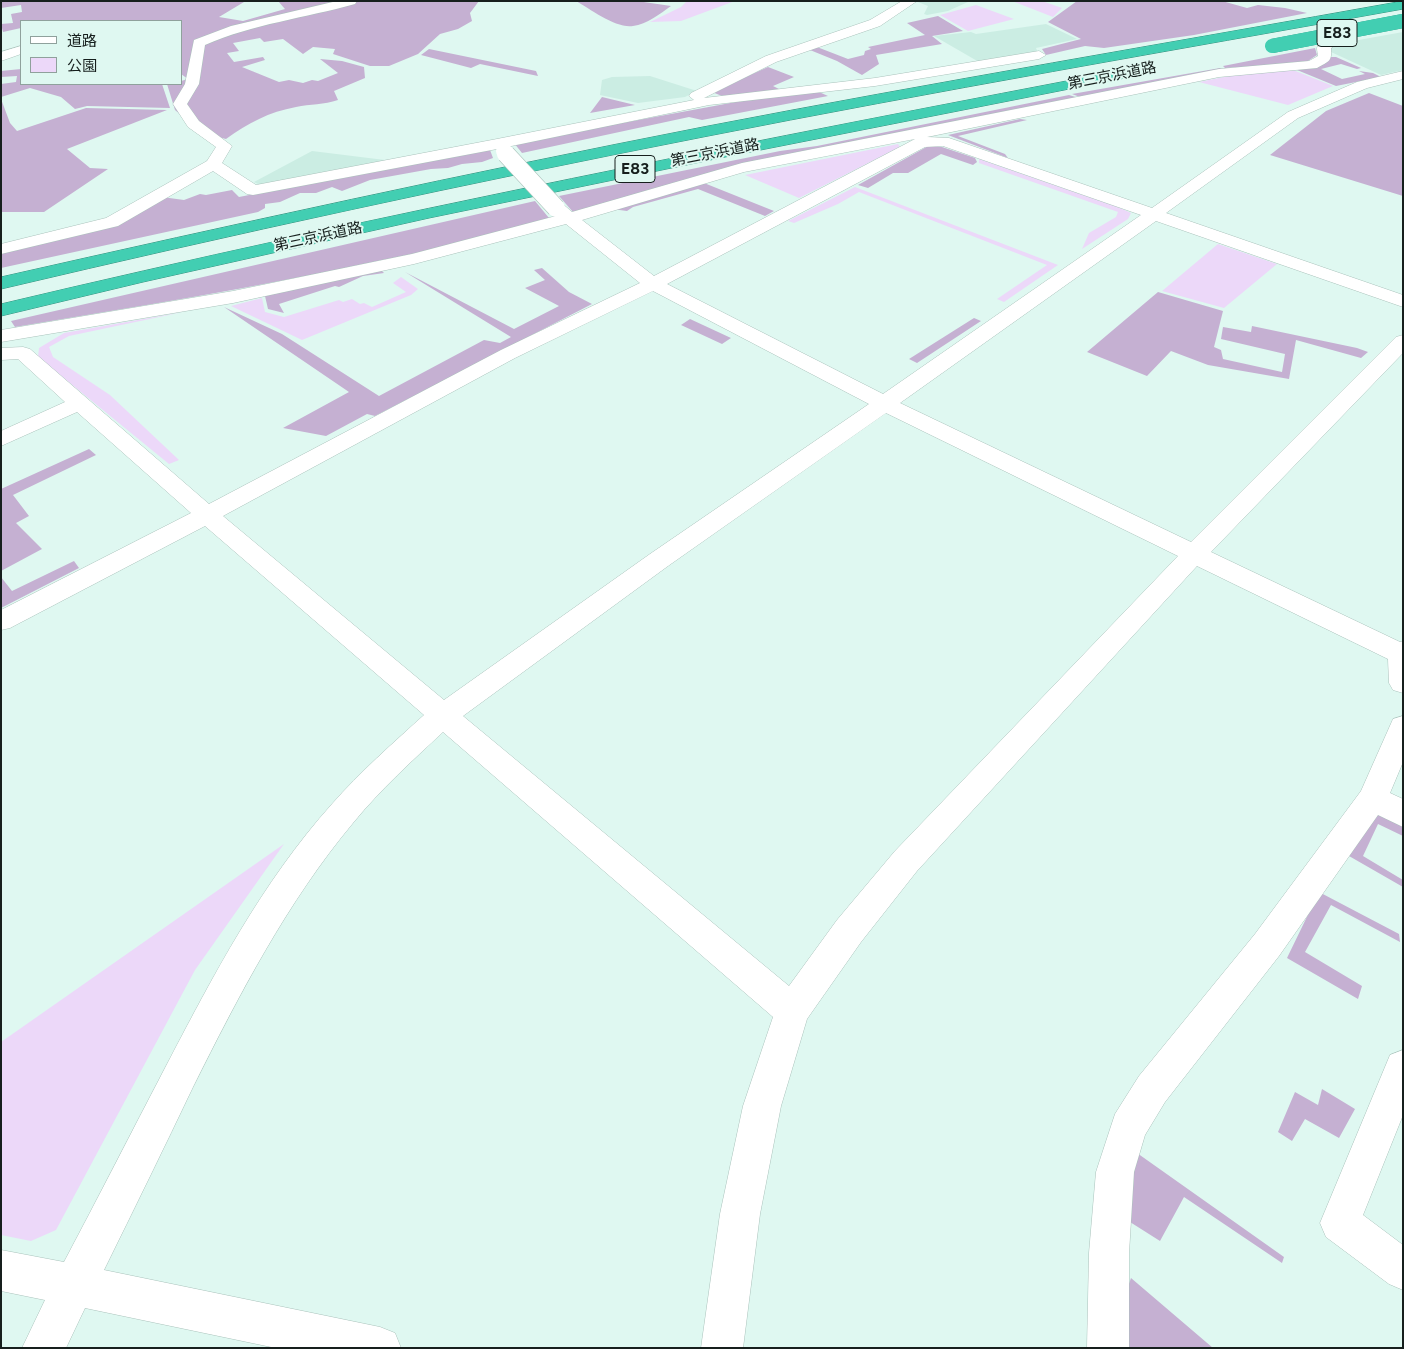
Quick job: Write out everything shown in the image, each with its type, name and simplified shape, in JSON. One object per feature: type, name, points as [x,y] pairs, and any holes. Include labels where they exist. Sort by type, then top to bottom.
[{"type":"highway","name":"第三京浜道路","points":[[1,284],[571,158],[926,90],[1245,34],[1402,3]]},
{"type":"highway","name":"E83","points":[[1252,49],[1403,21]]},
{"type":"highway","name":"第三京浜道路","points":[[1,310],[281,244],[564,183],[1164,66]]},
{"type":"street","points":[[1,249],[112,222],[213,164],[224,146],[202,132],[183,112],[180,104],[192,84],[199,43],[216,34],[240,27],[326,9],[351,1]]},
{"type":"street","points":[[677,108],[720,83],[771,59],[875,22],[911,1]]},
{"type":"street","points":[[1,336],[232,297],[414,259],[563,213],[742,168],[1219,73],[1312,65],[1325,58],[1324,48],[1326,46],[1347,32],[1403,16]]},
{"type":"street","points":[[1,57],[20,50]]},
{"type":"street","points":[[213,164],[253,190],[500,147],[677,108],[743,97],[875,82],[1038,55]]},
{"type":"street","points":[[43,1348],[224,989],[266,918],[311,853],[342,814],[375,778],[442,716],[659,560],[1156,214],[1293,115],[1362,86],[1403,75]]},
{"type":"street","points":[[1,621],[207,515],[508,354],[653,284],[922,142],[944,140],[1403,301]]},
{"type":"street","points":[[500,147],[563,213],[653,284],[885,404],[1402,653],[1403,683]]},
{"type":"street","points":[[722,1348],[740,1214],[762,1106],[792,1011],[848,931],[906,861],[1195,554],[1403,341]]},
{"type":"street","points":[[1,354],[23,353],[207,515],[792,1011]]},
{"type":"street","points":[[1,439],[80,403]]},
{"type":"street","points":[[1108,1348],[1109,1253],[1115,1172],[1128,1127],[1152,1089],[1267,945],[1388,806],[1403,727]]},
{"type":"street","points":[[1403,1068],[1340,1223],[1403,1270]]},
{"type":"street","points":[[1,1270],[380,1348]]},
{"type":"shaded area","points":[[1,1],[242,1],[244,2],[219,17],[243,21],[285,9],[278,1],[479,1],[470,13],[472,21],[458,29],[440,34],[418,54],[389,66],[370,66],[333,54],[335,49],[313,47],[303,54],[283,39],[264,42],[260,38],[233,43],[239,51],[227,53],[234,62],[263,57],[265,60],[242,67],[279,82],[289,80],[303,83],[312,80],[318,81],[338,73],[320,59],[342,61],[364,67],[365,78],[334,91],[338,100],[296,107],[268,115],[242,128],[226,139],[202,133],[175,110],[167,85],[182,85],[182,81],[188,79],[182,75],[182,20],[20,20],[20,28],[3,32],[1,24],[13,23],[11,14],[22,12],[21,5],[1,8]]},
{"type":"shaded area","points":[[576,1],[637,1],[671,6],[643,23],[627,26],[612,22]]},
{"type":"shaded area","points":[[1077,1],[1222,1],[1247,8],[1258,5],[1307,13],[1194,35],[1104,48],[1085,46],[1046,55],[1042,49],[1081,39],[1048,22]]},
{"type":"shaded area","points":[[918,2],[968,2],[948,11],[927,15],[924,14],[928,6]]},
{"type":"shaded area","points":[[938,16],[963,31],[932,36],[942,44],[876,55],[879,64],[862,75],[837,61],[810,50],[817,47],[848,59],[864,55],[865,51],[871,49],[868,47],[925,35],[907,23]]},
{"type":"shaded area","points":[[1046,24],[1077,39],[1036,48],[1038,53],[979,62],[934,36],[971,32],[976,34]]},
{"type":"shaded area","points":[[1403,32],[1403,70],[1381,75],[1331,52],[1331,45]]},
{"type":"shaded area","points":[[1315,48],[1317,55],[1305,63],[1225,68],[1223,66]]},
{"type":"shaded area","points":[[429,49],[536,71],[538,76],[480,64],[471,68],[421,55]]},
{"type":"shaded area","points":[[1330,57],[1336,57],[1361,68],[1357,69],[1341,64],[1321,69],[1342,79],[1365,74],[1359,71],[1373,73],[1381,77],[1336,86],[1297,70]]},
{"type":"shaded area","points":[[768,67],[794,77],[773,86],[781,90],[722,96],[712,92]]},
{"type":"shaded area","points":[[20,69],[20,85],[162,85],[170,108],[87,106],[75,109],[61,97],[30,88],[1,97],[1,84],[16,82],[17,76],[1,77],[1,71]]},
{"type":"shaded area","points":[[1222,69],[1080,97],[1072,94]]},
{"type":"shaded area","points":[[650,76],[697,91],[685,97],[638,103],[600,95],[602,80],[612,77]]},
{"type":"shaded area","points":[[819,92],[828,96],[702,120],[689,117],[522,153],[514,143],[752,99]]},
{"type":"shaded area","points":[[1369,93],[1403,106],[1403,196],[1270,155],[1326,111]]},
{"type":"shaded area","points":[[1069,95],[1079,98],[743,163],[573,212],[559,196],[780,151],[817,146]]},
{"type":"shaded area","points":[[602,97],[635,105],[590,113]]},
{"type":"shaded area","points":[[1,99],[10,123],[17,131],[86,108],[167,110],[67,149],[90,168],[108,169],[44,212],[1,212]]},
{"type":"shaded area","points":[[1020,119],[1027,120],[958,136],[1005,154],[1008,158],[948,135]]},
{"type":"shaded area","points":[[930,145],[975,158],[977,162],[973,165],[941,154],[908,173],[893,173],[868,188],[858,185]]},
{"type":"shaded area","points":[[478,150],[490,150],[493,158],[482,162],[370,180],[342,191],[332,187],[316,193],[300,193],[280,202],[265,204],[265,208],[258,212],[1,268],[1,252],[115,224],[162,197],[184,200],[200,194],[206,195],[232,190],[239,197]]},
{"type":"shaded area","points":[[312,151],[393,161],[260,185],[254,182]]},
{"type":"shaded area","points":[[704,183],[774,211],[765,216],[698,189],[633,207],[627,211],[612,209]]},
{"type":"shaded area","points":[[535,201],[549,218],[484,238],[284,280],[150,304],[15,327],[11,321]]},
{"type":"shaded area","points":[[542,268],[569,292],[592,304],[375,416],[367,414],[326,436],[283,428],[349,392],[224,307],[282,334],[379,396],[484,340],[500,343],[511,337],[405,272],[514,329],[559,306],[525,288],[545,280],[534,270]]},
{"type":"shaded area","points":[[380,269],[384,273],[363,276],[339,287],[335,286],[279,304],[284,313],[268,309],[265,296]]},
{"type":"shaded area","points":[[1158,292],[1223,311],[1214,347],[1221,350],[1223,359],[1282,372],[1285,354],[1221,339],[1223,327],[1251,332],[1252,326],[1368,352],[1361,358],[1296,340],[1289,379],[1208,365],[1171,351],[1147,376],[1087,352]]},
{"type":"shaded area","points":[[974,318],[981,321],[917,363],[909,359]]},
{"type":"shaded area","points":[[690,319],[731,338],[722,344],[681,325]]},
{"type":"shaded area","points":[[89,449],[96,455],[13,495],[29,516],[16,523],[42,549],[1,571],[1,489]]},
{"type":"shaded area","points":[[74,561],[79,568],[1,608],[1,577],[12,591]]},
{"type":"shaded area","points":[[1374,811],[1403,826],[1403,836],[1378,824],[1363,856],[1403,880],[1403,887],[1349,856]]},
{"type":"shaded area","points":[[1319,892],[1399,934],[1400,942],[1331,905],[1305,952],[1362,986],[1358,999],[1287,958]]},
{"type":"shaded area","points":[[1322,1089],[1355,1109],[1339,1138],[1305,1119],[1292,1141],[1278,1132],[1295,1092],[1318,1105]]},
{"type":"shaded area","points":[[1137,1153],[1284,1257],[1282,1263],[1184,1197],[1160,1241],[1130,1222],[1130,1181]]},
{"type":"shaded area","points":[[1131,1278],[1213,1348],[1124,1348],[1121,1307]]},
{"type":"green space","points":[[687,1],[735,1],[681,21],[650,22],[681,7]]},
{"type":"green space","points":[[1012,1],[1042,1],[1062,8],[1053,17]]},
{"type":"green space","points":[[976,5],[1014,19],[968,31],[940,15]]},
{"type":"green space","points":[[1293,70],[1333,86],[1288,105],[1199,82],[1229,76]]},
{"type":"green space","points":[[898,144],[900,147],[799,198],[745,175]]},
{"type":"green space","points":[[979,159],[1131,213],[1128,219],[1082,249],[1089,233],[1116,217],[1118,212],[979,163]]},
{"type":"green space","points":[[855,187],[1058,265],[1004,302],[997,299],[1047,265],[859,192],[838,204],[794,223],[788,221]]},
{"type":"green space","points":[[1218,244],[1277,264],[1224,308],[1162,291]]},
{"type":"green space","points":[[401,277],[418,289],[411,295],[302,340],[231,306],[262,298],[265,312],[284,317],[339,300],[343,302],[352,299],[360,304],[364,303],[372,307],[406,292],[393,283]]},
{"type":"green space","points":[[183,312],[69,336],[49,347],[53,357],[110,395],[179,460],[169,464],[38,357],[39,348],[64,333]]},
{"type":"green space","points":[[284,844],[195,970],[56,1230],[31,1241],[1,1235],[1,1042]]}]
